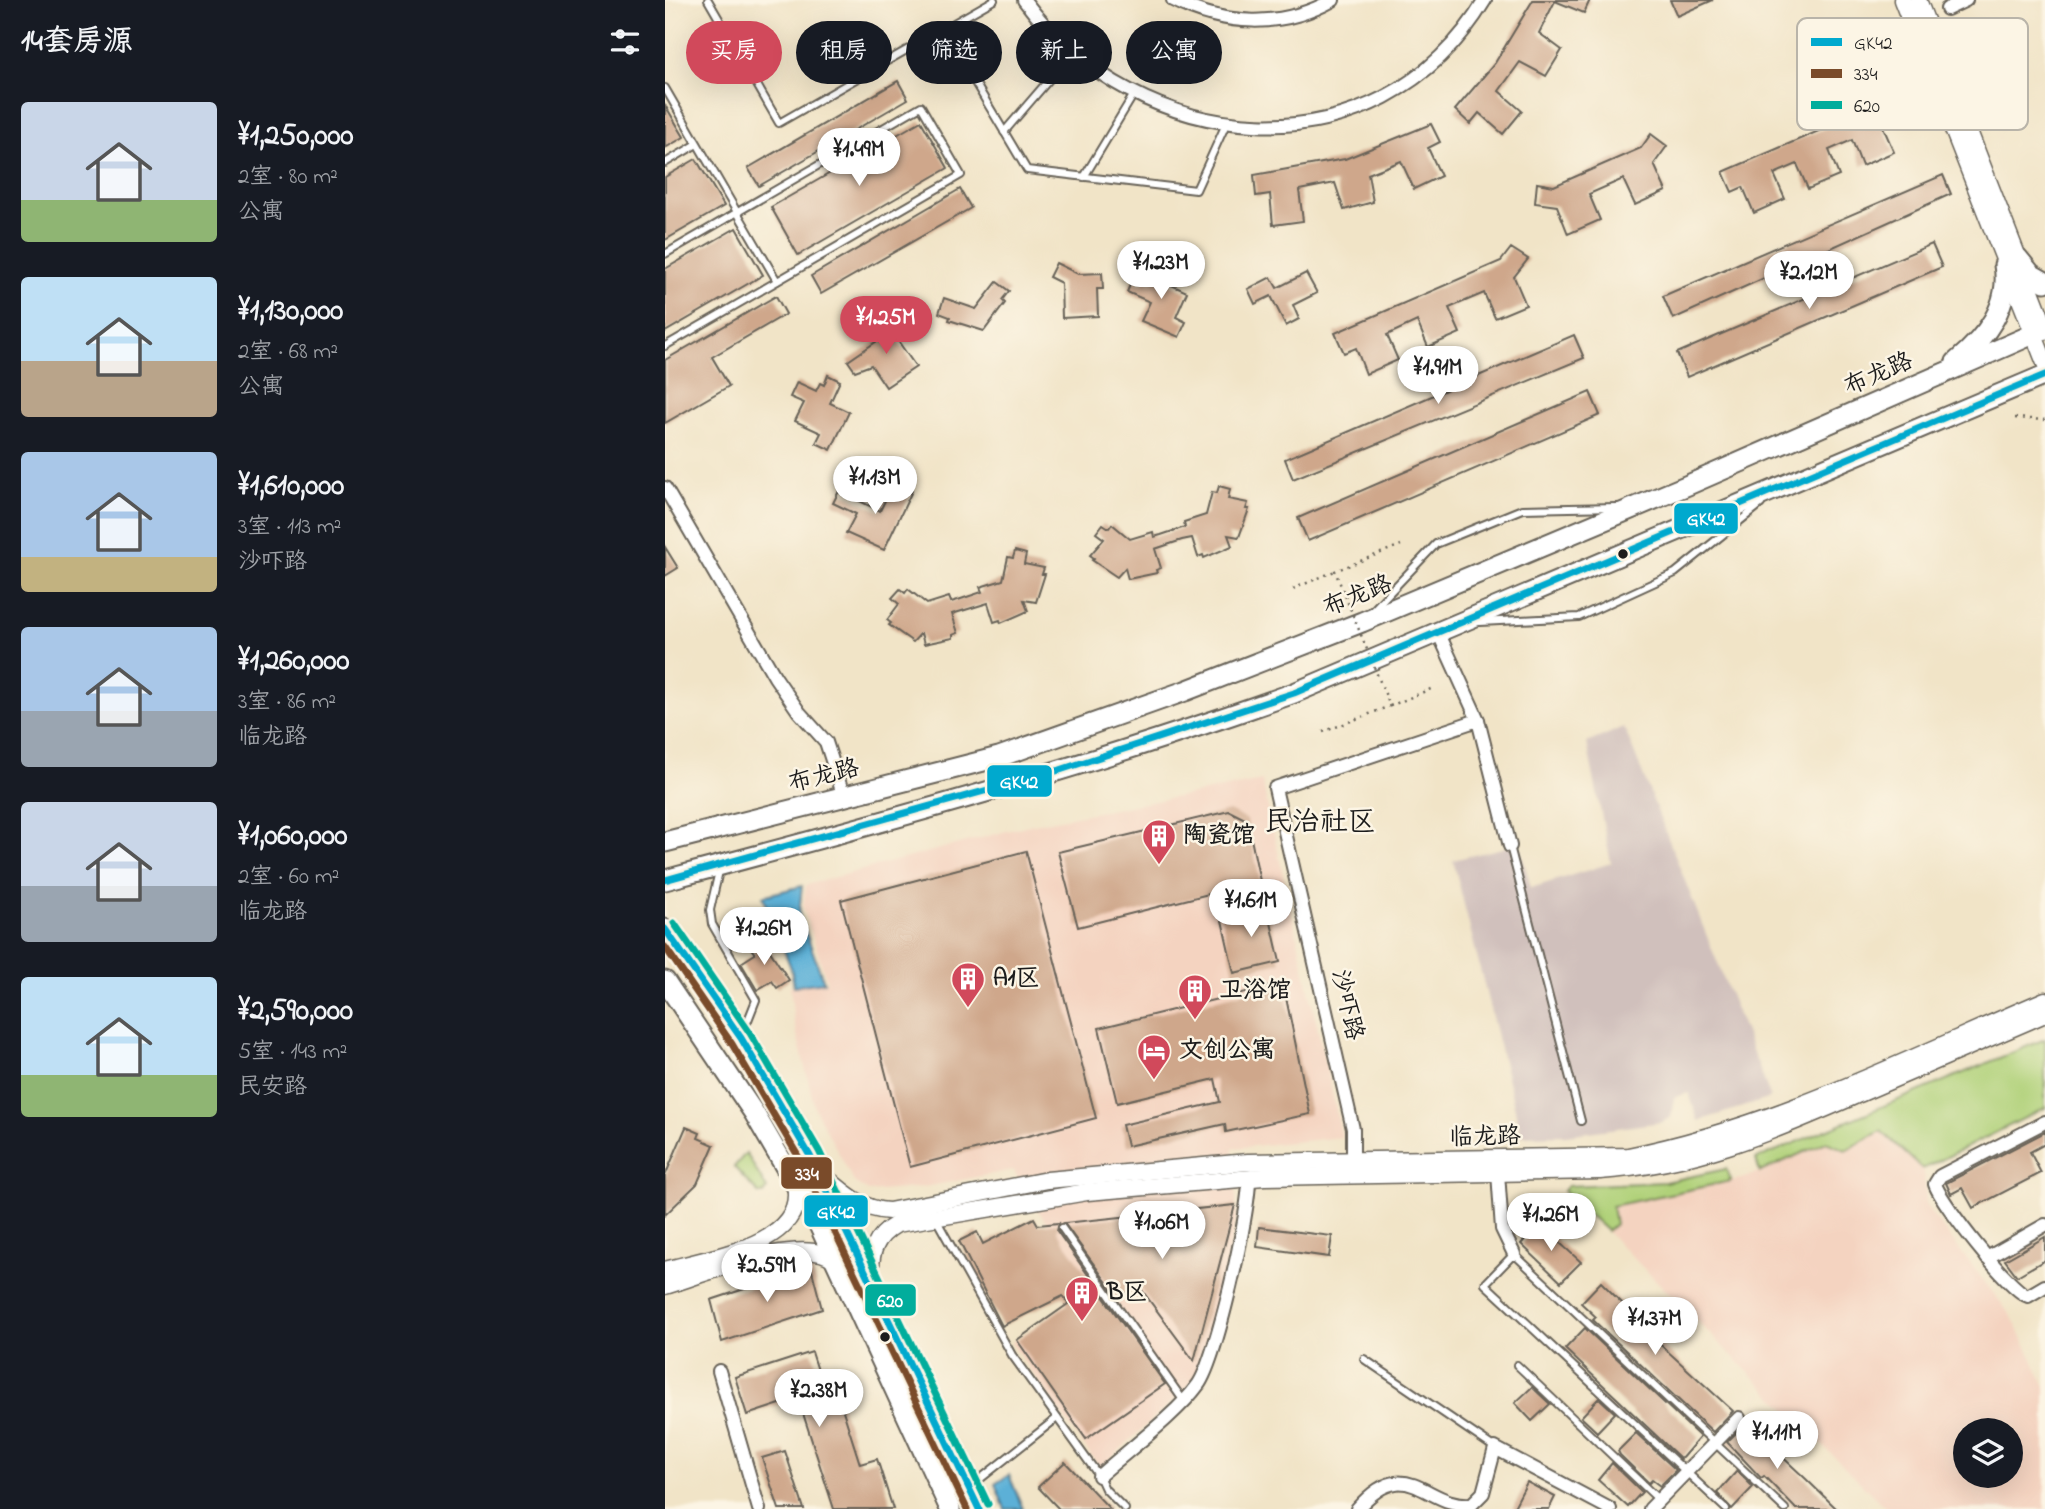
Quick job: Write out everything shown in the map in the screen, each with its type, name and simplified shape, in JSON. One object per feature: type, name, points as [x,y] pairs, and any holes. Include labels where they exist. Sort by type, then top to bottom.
[{"type":"main road","points":[[1902,0],[1909,18]]},
{"type":"main road","points":[[1918,0],[1924,18]]},
{"type":"main road","points":[[1956,130],[2041,330],[2045,363]]},
{"type":"main road","points":[[1939,375],[1975,344],[2001,310],[2011,262],[1964,130]]},
{"type":"main road","points":[[2011,262],[2045,282]]},
{"type":"main road","name":"布龙路","points":[[665,842],[999,757],[1185,691],[1362,622],[1636,507],[2041,330]]},
{"type":"main road","points":[[665,880],[1008,788],[1199,727],[1294,693],[1439,634],[2045,374]]},
{"type":"main road","points":[[665,929],[741,1038],[817,1169],[979,1509]]},
{"type":"main road","points":[[665,981],[717,1054],[795,1181],[836,1261],[950,1509]]},
{"type":"main road","name":"临龙路","points":[[901,1216],[935,1217],[1087,1192],[1353,1168],[1595,1158],[1679,1146],[1767,1119],[2045,1000]]},
{"type":"main road","name":"临龙路","points":[[901,1216],[1063,1178],[1285,1160],[1353,1168],[1498,1173],[1643,1168],[1706,1154],[1772,1131],[2045,1014]]},
{"type":"main road","points":[[817,1169],[859,1203],[901,1216]]},
{"type":"main road","points":[[665,1286],[761,1250],[789,1217],[796,1197],[795,1181]]},
{"type":"main road","points":[[872,1281],[870,1264],[876,1243],[901,1216]]},
{"type":"main road","points":[[665,1270],[761,1250],[806,1249],[823,1252],[836,1261]]},
{"type":"street","points":[[1024,0],[1043,21]]},
{"type":"street","points":[[1173,0],[1220,18],[1256,21],[1291,17],[1333,0]]},
{"type":"street","points":[[1112,79],[1134,94],[1188,116],[1226,124],[1294,124],[1339,114],[1381,97],[1437,59],[1468,26],[1485,0]]},
{"type":"street","points":[[1947,9],[1966,0]]},
{"type":"street","points":[[665,488],[775,677],[799,712],[826,742],[844,797]]},
{"type":"street","points":[[1439,634],[1478,720],[1510,846]]},
{"type":"street","name":"沙吓路","points":[[1353,1168],[1353,1129],[1275,788],[1478,720]]},
{"type":"street","points":[[2045,1122],[1935,1181],[1937,1191],[1987,1258],[2014,1288],[2025,1295],[2045,1286]]},
{"type":"street","points":[[1498,1173],[1502,1229],[1514,1254]]},
{"type":"street","points":[[1099,1476],[1184,1400],[1198,1385],[1208,1368],[1247,1211],[1249,1178]]},
{"type":"street","points":[[1987,1258],[2045,1225]]},
{"type":"street","points":[[719,1371],[759,1509]]},
{"type":"street","points":[[1655,1504],[1739,1418]]},
{"type":"street","points":[[1357,1509],[1379,1489],[1390,1484],[1400,1484],[1449,1505],[1472,1504],[1483,1493],[1495,1448],[1611,1509]]},
{"type":"lane","points":[[708,0],[779,123],[906,50]]},
{"type":"lane","points":[[957,21],[994,0]]},
{"type":"lane","points":[[976,84],[1027,170],[1196,190],[1226,124]]},
{"type":"lane","points":[[1004,132],[1045,84]]},
{"type":"lane","points":[[665,88],[777,281]]},
{"type":"lane","points":[[1084,177],[1134,94]]},
{"type":"lane","points":[[665,254],[921,106],[961,175],[665,346]]},
{"type":"lane","points":[[665,163],[697,144]]},
{"type":"lane","points":[[1464,623],[1579,617],[1675,573],[1784,485]]},
{"type":"lane","points":[[1362,622],[1436,544],[1521,509],[1636,507]]},
{"type":"lane","points":[[1510,846],[1581,1121]]},
{"type":"lane","points":[[720,865],[711,900],[711,917],[756,1000],[741,1038]]},
{"type":"lane","points":[[935,1217],[1002,1339],[1099,1476],[1105,1489],[1125,1509]]},
{"type":"lane","points":[[1062,1228],[1184,1400]]},
{"type":"lane","points":[[1726,1509],[1485,1284],[1514,1254],[1785,1509]]},
{"type":"lane","points":[[1364,1359],[1495,1448]]},
{"type":"lane","points":[[1517,1365],[1655,1504]]},
{"type":"lane","points":[[968,1488],[1057,1418]]},
{"type":"path","points":[[2015,418],[2045,420]]},
{"type":"path","points":[[1293,589],[1401,545]]},
{"type":"path","points":[[1335,571],[1390,706]]},
{"type":"path","points":[[1323,732],[1433,688]]},
{"type":"shaded area","points":[[1624,727],[1771,1098],[1698,1121],[1689,1093],[1674,1097],[1671,1117],[1662,1122],[1566,1135],[1519,1136],[1519,1125],[1453,860],[1519,844],[1531,888],[1611,863],[1587,743]]},
{"type":"shaded area","points":[[1262,781],[1342,1137],[1233,1148],[1237,1218],[1201,1368],[1187,1388],[1100,1468],[1011,1343],[1088,1289],[1013,1170],[924,1187],[870,1192],[854,1182],[815,1109],[794,1022],[790,986],[827,981],[803,908],[806,885],[1029,825]]},
{"type":"shaded area","points":[[1881,1131],[1923,1169],[1926,1202],[1931,1213],[2012,1317],[2045,1387],[2045,1509],[1887,1509],[1607,1232],[1615,1224],[1612,1206],[1745,1178],[1826,1141],[1846,1150]]},
{"type":"green space","points":[[2045,1039],[2045,1108],[1923,1169],[1881,1131],[1846,1150],[1826,1142],[1760,1172],[1756,1159]]},
{"type":"green space","points":[[746,1153],[767,1189],[764,1194],[758,1193],[734,1167]]},
{"type":"green space","points":[[1726,1169],[1731,1181],[1612,1206],[1615,1224],[1607,1231],[1563,1191],[1567,1186],[1665,1182]]},
{"type":"water","points":[[802,886],[799,914],[824,982],[794,986],[791,968],[763,896]]},
{"type":"water","points":[[1009,1475],[1023,1509],[1005,1509],[995,1484]]},
{"type":"building","points":[[1533,0],[1590,0],[1584,13],[1555,1],[1539,33],[1562,50],[1546,76],[1520,62],[1499,91],[1522,111],[1503,134],[1479,113],[1470,124],[1455,110],[1495,63]]},
{"type":"building","points":[[1670,0],[1713,0],[1677,16]]},
{"type":"building","points":[[898,81],[908,99],[759,186],[748,168]]},
{"type":"building","points":[[665,105],[684,137],[665,148]]},
{"type":"building","points":[[921,121],[948,168],[798,255],[771,207]]},
{"type":"building","points":[[1431,124],[1440,142],[1428,148],[1441,176],[1414,189],[1401,161],[1368,174],[1373,202],[1344,210],[1335,183],[1299,190],[1303,221],[1273,225],[1270,194],[1256,196],[1254,175],[1345,159]]},
{"type":"building","points":[[1821,130],[1884,130],[1894,152],[1862,166],[1852,140],[1829,150],[1839,176],[1808,189],[1797,164],[1774,174],[1785,199],[1754,213],[1743,187],[1732,192],[1723,172]]},
{"type":"building","points":[[1651,134],[1667,146],[1654,164],[1666,191],[1635,205],[1623,179],[1589,194],[1600,220],[1568,234],[1557,206],[1535,203],[1537,183],[1554,186],[1641,148]]},
{"type":"building","points":[[696,159],[724,206],[665,240],[665,177]]},
{"type":"building","points":[[1943,175],[1951,194],[1673,319],[1663,296]]},
{"type":"building","points":[[960,189],[971,208],[821,294],[811,276]]},
{"type":"building","points":[[736,228],[763,275],[665,332],[665,269]]},
{"type":"building","points":[[1932,244],[1942,267],[1687,377],[1677,353]]},
{"type":"building","points":[[1511,248],[1528,259],[1514,277],[1526,305],[1495,318],[1484,293],[1449,308],[1460,333],[1428,347],[1417,321],[1387,335],[1398,360],[1366,374],[1356,348],[1344,353],[1335,333],[1501,261]]},
{"type":"building","points":[[1056,263],[1078,274],[1102,273],[1103,289],[1097,289],[1098,316],[1062,318],[1061,283],[1049,277]]},
{"type":"building","points":[[1160,264],[1175,270],[1169,284],[1187,292],[1176,317],[1186,322],[1179,337],[1141,321],[1150,302],[1127,292],[1132,280],[1142,284],[1144,279],[1152,283]]},
{"type":"building","points":[[1306,273],[1317,293],[1293,305],[1299,319],[1286,326],[1271,296],[1255,304],[1248,289],[1271,277],[1277,288]]},
{"type":"building","points":[[997,282],[1009,291],[1002,300],[1005,303],[984,331],[949,320],[950,317],[939,313],[944,298],[976,309]]},
{"type":"building","points":[[776,296],[786,314],[712,357],[729,386],[665,423],[665,360]]},
{"type":"building","points":[[888,319],[902,326],[896,338],[916,367],[886,387],[871,365],[855,371],[848,361],[877,341]]},
{"type":"building","points":[[1574,335],[1584,358],[1293,479],[1285,459]]},
{"type":"building","points":[[828,375],[840,381],[830,403],[849,412],[831,450],[816,443],[821,433],[795,421],[804,403],[790,397],[797,382],[816,391],[820,383],[824,385]]},
{"type":"building","points":[[1590,392],[1600,415],[1308,541],[1298,518]]},
{"type":"building","points":[[894,482],[912,491],[884,550],[846,533],[856,514],[833,503],[839,491],[880,511]]},
{"type":"building","points":[[1219,486],[1230,489],[1228,499],[1248,503],[1246,509],[1249,509],[1239,537],[1228,535],[1232,546],[1204,558],[1203,555],[1198,557],[1192,538],[1182,540],[1155,549],[1161,568],[1156,570],[1157,573],[1128,579],[1125,568],[1117,577],[1092,560],[1094,558],[1090,555],[1104,539],[1096,533],[1103,524],[1109,528],[1112,524],[1130,539],[1153,532],[1154,537],[1161,535],[1185,527],[1184,522],[1206,515],[1212,492],[1217,493]]},
{"type":"building","points":[[665,547],[678,568],[665,576]]},
{"type":"building","points":[[1015,551],[1026,554],[1024,564],[1044,568],[1042,574],[1045,574],[1036,602],[1024,600],[1028,611],[1001,623],[1000,620],[994,622],[988,603],[952,614],[958,633],[953,635],[953,638],[924,644],[921,633],[913,642],[889,625],[891,623],[887,620],[899,604],[892,598],[900,589],[905,593],[908,589],[927,604],[949,597],[951,602],[958,600],[982,592],[980,587],[1003,580],[1008,557],[1013,558]]},
{"type":"building","name":"陶瓷馆","points":[[1229,811],[1247,820],[1260,881],[1078,927],[1058,852]]},
{"type":"building","name":"A1区","points":[[1026,851],[1096,1118],[910,1167],[841,900]]},
{"type":"building","points":[[1267,905],[1280,962],[1234,973],[1221,916]]},
{"type":"building","points":[[762,939],[789,980],[777,988],[772,981],[757,990],[741,963],[755,954],[750,947]]},
{"type":"building","points":[[1283,983],[1310,1114],[1226,1132],[1225,1124],[1127,1146],[1122,1125],[1220,1102],[1215,1079],[1117,1103],[1099,1028]]},
{"type":"building","points":[[686,1127],[700,1133],[698,1138],[714,1145],[697,1184],[665,1215],[665,1176]]},
{"type":"building","points":[[2045,1132],[2045,1144],[2030,1152],[2041,1173],[1973,1208],[1962,1188],[1951,1194],[1946,1183]]},
{"type":"building","points":[[1235,1205],[1194,1361],[1138,1285],[1119,1299],[1064,1223]]},
{"type":"building","points":[[1034,1218],[1038,1225],[1059,1223],[1057,1231],[1165,1384],[1086,1439],[1017,1340],[1068,1304],[1063,1296],[1002,1326],[959,1241],[977,1232],[983,1244]]},
{"type":"building","points":[[1539,1224],[1581,1262],[1561,1282],[1521,1244]]},
{"type":"building","points":[[1259,1227],[1332,1236],[1329,1257],[1257,1247]]},
{"type":"building","points":[[2045,1237],[2045,1260],[2017,1276],[2005,1260]]},
{"type":"building","points":[[811,1267],[822,1309],[722,1342],[711,1300]]},
{"type":"building","points":[[1601,1282],[1654,1335],[1652,1337],[1733,1411],[1713,1432],[1593,1320],[1596,1317],[1581,1303]]},
{"type":"building","points":[[1585,1328],[1700,1437],[1681,1459],[1565,1349]]},
{"type":"building","points":[[812,1352],[821,1380],[832,1376],[860,1464],[877,1459],[893,1509],[834,1509],[798,1398],[747,1415],[735,1377]]},
{"type":"building","points":[[1532,1387],[1550,1404],[1532,1421],[1515,1403]]},
{"type":"building","points":[[1599,1398],[1615,1413],[1597,1432],[1581,1417]]},
{"type":"building","points":[[1746,1423],[1837,1509],[1796,1509],[1764,1476],[1761,1478],[1727,1442]]},
{"type":"building","points":[[1636,1433],[1676,1470],[1660,1486],[1652,1480],[1649,1483],[1618,1451]]},
{"type":"building","points":[[785,1451],[804,1509],[779,1509],[762,1458]]},
{"type":"building","points":[[1065,1462],[1110,1509],[1059,1509],[1038,1487]]},
{"type":"building","points":[[1612,1463],[1642,1492],[1628,1507],[1598,1480]]},
{"type":"building","points":[[1737,1471],[1753,1487],[1732,1509],[1717,1493]]},
{"type":"building","points":[[1527,1482],[1555,1497],[1549,1509],[1513,1509]]},
{"type":"transit line","name":"GK42","points":[[665,880],[1060,770],[1294,693],[2045,375]]},
{"type":"transit line","name":"620","points":[[674,923],[750,1033],[819,1151],[988,1504]]},
{"type":"transit line","name":"GK42","points":[[665,929],[741,1038],[810,1156],[979,1509]]},
{"type":"transit line","name":"334","points":[[665,947],[732,1044],[801,1161],[967,1509]]},
{"type":"place","name":"陶瓷馆","points":[[1159,866]]},
{"type":"place","name":"A1区","points":[[968,1009]]},
{"type":"place","name":"卫浴馆","points":[[1195,1021]]},
{"type":"place","name":"文创公寓","points":[[1154,1081]]},
{"type":"place","name":"B区","points":[[1082,1323]]},
{"type":"district","name":"民治社区","points":[[1320,823]]}]
